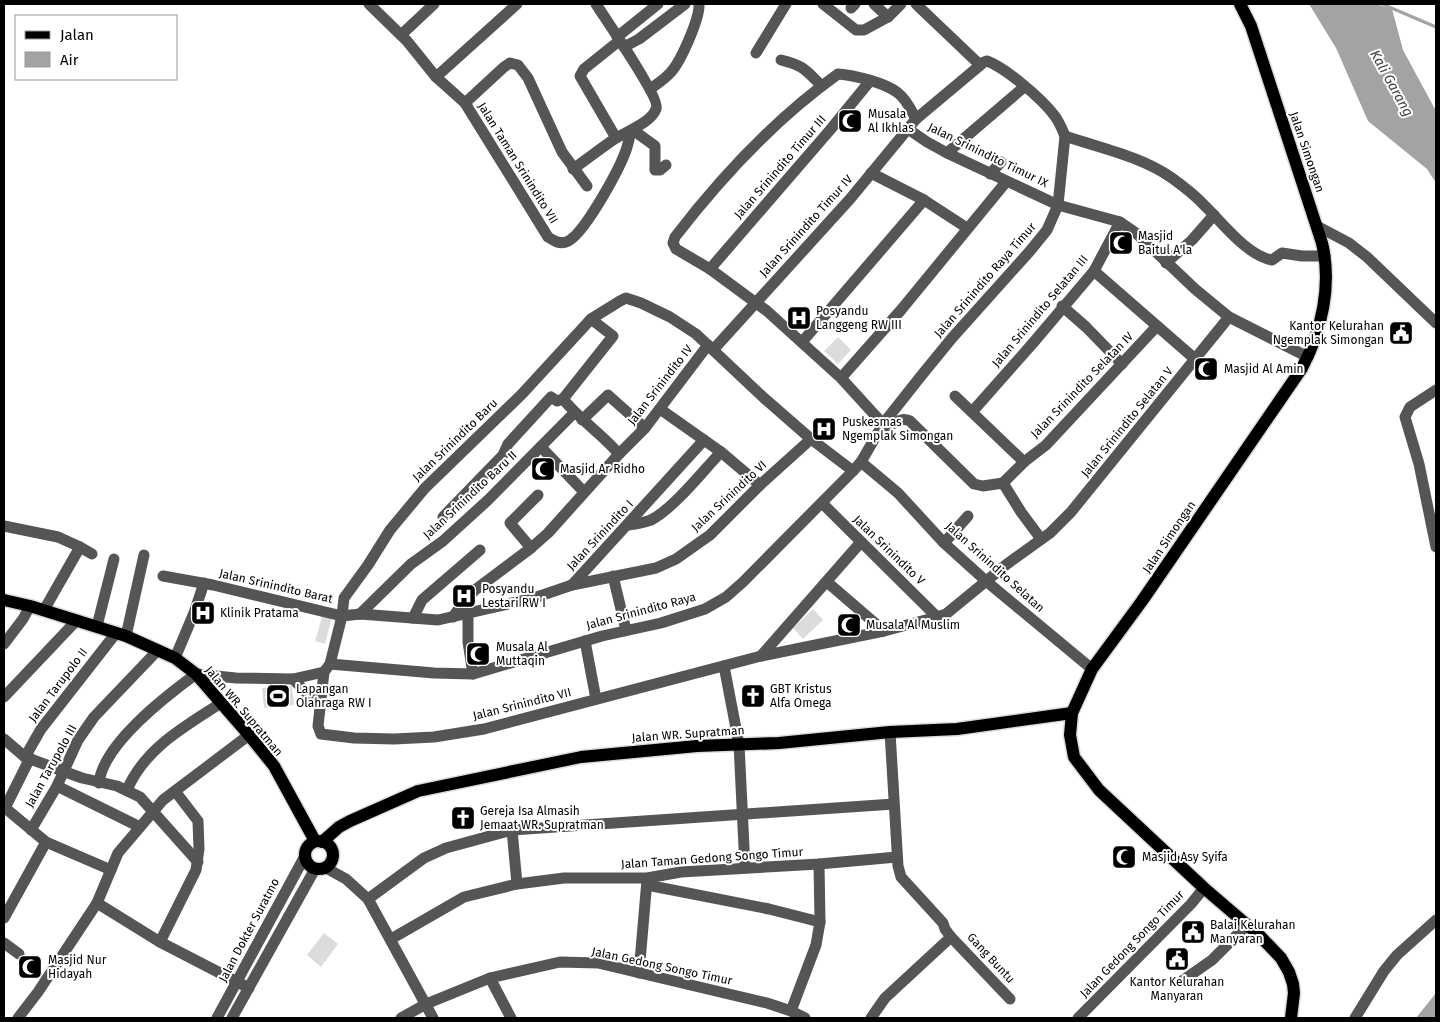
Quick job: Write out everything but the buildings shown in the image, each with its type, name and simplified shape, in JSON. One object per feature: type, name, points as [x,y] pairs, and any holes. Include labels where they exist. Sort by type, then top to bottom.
[{"type":"main road","name":"Jalan Simongan","points":[[1240,4],[1251,26],[1318,226],[1325,256],[1326,290],[1308,358],[1142,601],[1092,669],[1072,713],[1070,735],[1074,757],[1099,790],[1281,958],[1289,972],[1294,993],[1291,1018]]},
{"type":"main road","name":"Jalan WR. Supratman","points":[[4,600],[44,610],[121,634],[175,658],[196,674],[249,734],[274,766],[318,842],[350,821],[418,791],[581,757],[697,746],[957,729],[1072,713]]},
{"type":"main road","points":[[318,842],[326,842],[331,847],[334,855],[332,862],[321,868],[310,866],[305,856],[310,844],[318,842]]},
{"type":"street","points":[[369,4],[401,35],[436,77],[465,103],[504,67],[510,63],[518,65],[528,78],[562,152],[586,186]]},
{"type":"street","points":[[401,35],[434,4]]},
{"type":"street","points":[[436,77],[517,4]]},
{"type":"street","points":[[573,169],[616,138],[632,130],[656,110],[657,105],[650,89],[596,4]]},
{"type":"street","points":[[616,138],[580,76],[584,69],[620,42],[658,4]]},
{"type":"street","points":[[620,42],[639,39],[685,4]]},
{"type":"street","points":[[650,89],[664,79],[677,63],[699,15],[700,4]]},
{"type":"street","points":[[756,54],[786,4]]},
{"type":"street","points":[[823,4],[856,30],[864,30],[888,17],[901,4]]},
{"type":"street","points":[[874,4],[888,17]]},
{"type":"street","points":[[916,4],[980,65],[988,61],[995,64],[1044,104],[1056,117],[1065,136],[1142,162],[1162,171],[1174,179],[1246,246],[1270,260],[1282,253],[1302,256],[1325,256]]},
{"type":"street","points":[[781,60],[798,64],[826,83]]},
{"type":"street","name":"Jalan Srinindito Timur IV","points":[[710,347],[756,302],[850,199],[916,119],[980,65]]},
{"type":"street","points":[[916,119],[907,102],[898,92],[886,85],[838,74],[761,139],[726,174],[675,237],[673,243],[676,249],[710,269],[756,302],[841,378],[883,424],[891,425],[899,419],[905,418],[910,420],[974,484],[982,486],[1003,483],[1041,539]]},
{"type":"street","name":"Jalan Srinindito Timur III","points":[[710,269],[870,81]]},
{"type":"street","points":[[947,153],[1024,87]]},
{"type":"street","name":"Jalan Taman Srinindito VII","points":[[465,103],[548,237],[559,243],[566,242],[576,235],[598,204],[626,151],[632,130]]},
{"type":"street","name":"Jalan Srinindito Timur IX","points":[[908,129],[947,153],[1058,205],[1120,222]]},
{"type":"street","points":[[632,130],[655,146],[655,170],[660,170],[666,165]]},
{"type":"street","name":"Jalan Srinindito Raya Timur","points":[[883,424],[952,338],[1047,230],[1058,205],[1065,136]]},
{"type":"street","points":[[990,174],[1001,162]]},
{"type":"street","points":[[871,173],[924,200],[967,228]]},
{"type":"street","points":[[841,378],[901,310],[1006,182]]},
{"type":"street","points":[[802,342],[924,200]]},
{"type":"street","points":[[1166,263],[1192,240],[1214,215]]},
{"type":"street","points":[[1120,222],[1148,244],[1166,263],[1229,317],[1308,358]]},
{"type":"street","name":"Jalan Srinindito Selatan III","points":[[972,412],[1094,271],[1120,222]]},
{"type":"street","points":[[1318,226],[1349,243],[1367,257],[1436,323]]},
{"type":"street","points":[[1094,271],[1195,360]]},
{"type":"street","name":"Jalan Srinindito Baru","points":[[323,735],[318,726],[320,707],[327,668],[342,616],[344,598],[390,530],[425,488],[522,394],[591,319],[626,298],[670,317],[710,347]]},
{"type":"street","points":[[1062,306],[1086,327],[1122,364]]},
{"type":"street","name":"Jalan Srinindito Selatan V","points":[[986,581],[1062,522],[1086,495],[1229,317]]},
{"type":"street","points":[[443,517],[503,455],[508,444],[551,397],[558,401],[563,399],[613,336],[591,319]]},
{"type":"street","name":"Jalan Srinindito Selatan IV","points":[[1003,483],[1046,444],[1157,326]]},
{"type":"street","name":"Jalan Srinindito IV","points":[[454,617],[465,600],[475,590],[531,548],[548,532],[619,454],[646,428],[710,347],[764,398],[811,438],[857,467]]},
{"type":"street","points":[[1436,390],[1410,407],[1405,417],[1419,464],[1436,547]]},
{"type":"street","name":"Jalan Srinindito Baru II","points":[[360,614],[410,564],[443,541],[542,447],[608,395],[646,428]]},
{"type":"street","points":[[955,396],[1024,462]]},
{"type":"street","points":[[563,399],[578,417],[610,443],[619,454]]},
{"type":"street","points":[[660,409],[721,452],[760,485]]},
{"type":"street","name":"Jalan Srinindito Raya","points":[[196,674],[236,678],[294,679],[327,668],[473,674],[585,640],[661,623],[705,609],[726,597],[857,467],[883,424]]},
{"type":"street","name":"Jalan Srinindito VI","points":[[572,585],[656,568],[676,559],[710,535],[811,438]]},
{"type":"street","name":"Jalan Srinindito I","points":[[342,616],[360,614],[438,620],[534,598],[572,585],[704,440]]},
{"type":"street","points":[[542,447],[584,492]]},
{"type":"street","points":[[628,525],[640,524],[652,519],[666,508],[721,452]]},
{"type":"street","name":"Jalan Srinindito Selatan","points":[[857,467],[898,493],[944,543],[986,581],[1092,669]]},
{"type":"street","points":[[531,548],[510,524],[538,495]]},
{"type":"street","name":"Jalan Srinindito V","points":[[822,503],[938,616]]},
{"type":"street","points":[[944,543],[968,516]]},
{"type":"street","points":[[4,526],[58,537],[92,554]]},
{"type":"street","points":[[762,656],[862,542]]},
{"type":"street","points":[[44,610],[80,547]]},
{"type":"street","points":[[413,618],[422,600],[480,550]]},
{"type":"street","points":[[97,626],[114,559]]},
{"type":"street","points":[[121,634],[139,562]]},
{"type":"street","name":"Jalan Srinindito Barat","points":[[163,576],[342,616]]},
{"type":"street","points":[[613,576],[626,630]]},
{"type":"street","name":"Jalan Srinindito VII","points":[[323,735],[374,738],[434,737],[484,729],[762,656],[884,631],[946,614],[986,581]]},
{"type":"street","points":[[828,582],[884,631]]},
{"type":"street","name":"Jalan Srinindito Barat","points":[[175,658],[204,584]]},
{"type":"street","points":[[4,644],[23,619],[30,606]]},
{"type":"street","points":[[468,614],[468,642],[473,674]]},
{"type":"street","points":[[4,697],[77,620]]},
{"type":"street","name":"Jalan Tarupolo II","points":[[4,807],[41,729],[121,634]]},
{"type":"street","points":[[585,640],[596,699]]},
{"type":"street","name":"Jalan Tarupolo III","points":[[31,830],[57,786],[78,740],[94,717],[158,650]]},
{"type":"street","points":[[724,666],[739,744],[745,868]]},
{"type":"street","points":[[99,783],[100,775],[108,758],[126,734],[157,705],[196,674]]},
{"type":"street","points":[[294,679],[320,707]]},
{"type":"street","points":[[127,790],[137,770],[155,749],[221,703]]},
{"type":"street","name":"Gang Buntu","points":[[890,732],[897,857],[901,877],[943,923],[951,937],[1010,999]]},
{"type":"street","points":[[18,1018],[38,992],[97,903],[118,853],[163,800],[249,734]]},
{"type":"street","points":[[4,739],[28,758],[64,772],[99,783],[117,786],[144,800],[152,812],[198,862]]},
{"type":"street","points":[[57,786],[140,827]]},
{"type":"street","points":[[160,942],[196,870],[198,862],[198,821],[175,790]]},
{"type":"street","points":[[368,899],[424,858],[446,848],[512,830],[894,804]]},
{"type":"street","points":[[4,807],[46,842],[110,870]]},
{"type":"street","points":[[512,830],[517,884]]},
{"type":"street","points":[[4,918],[46,842]]},
{"type":"street","name":"Jalan Dokter Suratmo","points":[[217,1018],[305,856]]},
{"type":"street","name":"Jalan Taman Gedong Songo Timur","points":[[391,939],[464,897],[517,884],[564,878],[647,882],[681,872],[819,864],[897,857]]},
{"type":"street","points":[[791,1011],[816,945],[820,922],[819,864]]},
{"type":"street","points":[[232,1018],[321,868],[346,879],[368,899],[433,1018]]},
{"type":"street","points":[[639,973],[647,882],[820,922]]},
{"type":"street","name":"Jalan Gedong Songo Timur","points":[[1078,1018],[1191,904],[1204,888]]},
{"type":"street","points":[[97,903],[160,942],[249,988]]},
{"type":"street","points":[[1356,1018],[1384,971],[1397,955],[1436,920]]},
{"type":"street","points":[[1182,981],[1212,960],[1247,925]]},
{"type":"street","points":[[871,1018],[885,998],[951,937]]},
{"type":"street","points":[[4,943],[19,954]]},
{"type":"street","name":"Jalan Gedong Songo Timur","points":[[401,1018],[426,1004],[490,978],[560,962],[598,963],[767,1003],[805,1018]]},
{"type":"street","points":[[490,978],[511,1018]]},
{"type":"shaded area","points":[[838,337],[851,350],[838,364],[824,351]]},
{"type":"shaded area","points":[[813,609],[823,620],[803,639],[793,628]]},
{"type":"shaded area","points":[[323,614],[332,617],[325,644],[315,641]]},
{"type":"shaded area","name":"Lapangan Olahraga RW I","points":[[292,686],[294,705],[264,708],[262,688]]},
{"type":"shaded area","points":[[324,933],[338,944],[321,967],[307,955]]},
{"type":"water","name":"Kali Garang","points":[[1309,4],[1375,4],[1392,9],[1403,50],[1436,111],[1436,183],[1427,169],[1368,121],[1336,48]]},
{"type":"water","points":[[1436,993],[1436,1018],[1416,1018]]},
{"type":"waterway","points":[[1382,4],[1436,27]]},
{"type":"place","name":"Musala Al Ikhlas","points":[[850,121]]},
{"type":"place","name":"Masjid Baitul A'la","points":[[1121,243]]},
{"type":"place","name":"Posyandu Langgeng RW III","points":[[799,318]]},
{"type":"place","name":"Kantor Kelurahan Ngemplak Simongan","points":[[1401,333]]},
{"type":"place","name":"Masjid Al Amin","points":[[1206,369]]},
{"type":"place","name":"Puskesmas Ngemplak Simongan","points":[[824,429]]},
{"type":"place","name":"Masjid Ar Ridho","points":[[543,469]]},
{"type":"place","name":"Posyandu Lestari RW I","points":[[464,596]]},
{"type":"place","name":"Klinik Pratama","points":[[203,613]]},
{"type":"place","name":"Musala Al Muslim","points":[[849,625]]},
{"type":"place","name":"Musala Al Muttaqin","points":[[478,654]]},
{"type":"place","name":"Lapangan Olahraga RW I","points":[[278,696]]},
{"type":"place","name":"GBT Kristus Alfa Omega","points":[[753,696]]},
{"type":"place","name":"Gereja Isa Almasih Jemaat WR. Supratman","points":[[463,818]]},
{"type":"place","name":"Masjid Asy Syifa","points":[[1124,857]]},
{"type":"place","name":"Balai Kelurahan Manyaran","points":[[1193,932]]},
{"type":"place","name":"Kantor Kelurahan Manyaran","points":[[1177,959]]},
{"type":"place","name":"Masjid Nur Hidayah","points":[[30,967]]}]
